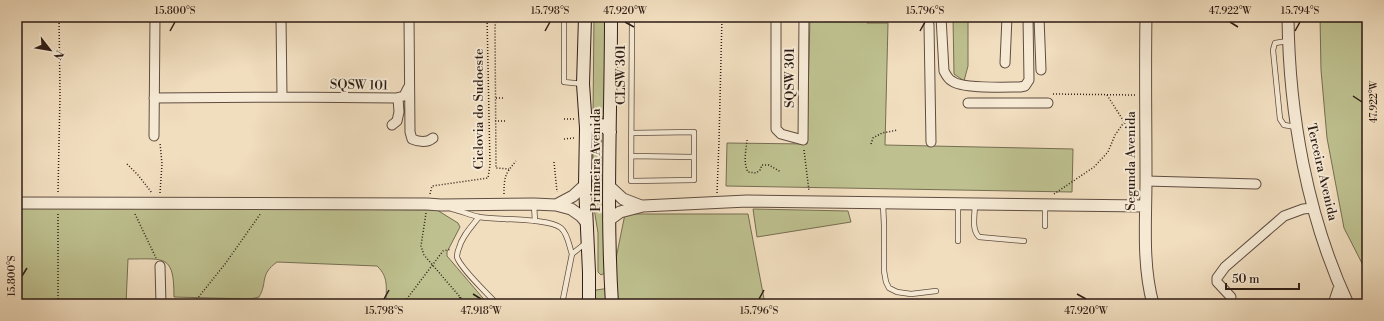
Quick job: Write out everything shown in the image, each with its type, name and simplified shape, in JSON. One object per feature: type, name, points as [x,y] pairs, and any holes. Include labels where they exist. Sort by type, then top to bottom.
[{"type":"main road","name":"Primeira Avenida","points":[[585,17],[583,84],[586,128],[586,222],[590,272],[589,304]]},
{"type":"main road","name":"Primeira Avenida","points":[[611,17],[609,220],[612,304]]},
{"type":"main road","points":[[586,128],[600,125],[605,126],[610,132]]},
{"type":"main road","points":[[590,272],[600,278],[607,276],[610,273]]},
{"type":"street","points":[[154,136],[155,17]]},
{"type":"street","points":[[281,17],[282,97]]},
{"type":"street","points":[[409,17],[408,88],[410,132],[412,139],[423,142],[430,141],[433,138]]},
{"type":"street","points":[[776,17],[776,129],[781,134],[803,140]]},
{"type":"street","name":"SQSW 301","points":[[803,140],[804,17]]},
{"type":"street","points":[[941,17],[944,71],[948,78],[953,82],[962,85],[1020,88],[1028,84],[1028,20],[1040,20],[1041,70]]},
{"type":"street","points":[[1005,63],[1007,17]]},
{"type":"street","name":"Segunda Avenida","points":[[1146,17],[1145,206],[1147,267],[1150,294],[1153,304]]},
{"type":"street","name":"Terceira Avenida","points":[[1288,17],[1288,41],[1299,144],[1313,208],[1340,286],[1348,304]]},
{"type":"street","points":[[929,26],[931,51],[931,142]]},
{"type":"street","points":[[931,51],[943,54]]},
{"type":"street","points":[[991,87],[992,103]]},
{"type":"street","name":"SQSW 101","points":[[154,98],[398,98],[404,96],[408,88]]},
{"type":"street","points":[[392,125],[397,121],[399,112],[398,98]]},
{"type":"street","points":[[968,103],[1049,99]]},
{"type":"street","points":[[1146,181],[1256,184]]},
{"type":"street","points":[[557,204],[573,196],[585,185]]},
{"type":"street","points":[[610,187],[623,199],[643,206]]},
{"type":"street","points":[[609,220],[620,212],[643,206],[716,202],[811,201],[1145,206]]},
{"type":"street","points":[[17,203],[427,204],[441,206],[557,204],[571,209],[581,216],[586,222]]},
{"type":"street","points":[[1230,297],[1217,282],[1216,278],[1225,267],[1284,216],[1303,209],[1313,208]]},
{"type":"street","points":[[160,266],[161,304]]},
{"type":"street","points":[[1334,304],[1340,286]]},
{"type":"lane","points":[[564,17],[564,82],[583,84]]},
{"type":"lane","name":"CLSW 301","points":[[632,17],[631,181],[694,180],[693,157]]},
{"type":"lane","points":[[1288,41],[1276,43],[1273,50],[1278,104],[1281,123],[1296,127]]},
{"type":"lane","points":[[631,156],[693,157],[694,132],[632,134]]},
{"type":"lane","points":[[882,202],[884,225],[884,272],[886,282],[890,288],[897,292],[911,294],[936,291]]},
{"type":"lane","points":[[958,203],[958,240]]},
{"type":"lane","points":[[534,204],[535,221]]},
{"type":"lane","points":[[975,204],[974,227],[976,234],[979,237],[1024,241]]},
{"type":"lane","points":[[1044,204],[1045,226]]},
{"type":"lane","points":[[441,206],[479,217],[535,221],[552,224],[563,229],[572,254],[562,304]]},
{"type":"lane","points":[[479,217],[462,239],[457,256],[459,262],[497,304]]},
{"type":"lane","points":[[572,254],[588,241]]},
{"type":"path","points":[[58,304],[60,95],[59,17]]},
{"type":"path","name":"Ciclovia do Sudoeste","points":[[466,304],[424,255],[421,246],[427,204],[432,186],[488,178],[490,165],[487,17]]},
{"type":"path","points":[[495,17],[496,168],[509,169]]},
{"type":"path","points":[[496,22],[504,17]]},
{"type":"path","points":[[716,202],[719,148],[722,17]]},
{"type":"path","points":[[1107,95],[1146,153]]},
{"type":"path","points":[[1049,99],[1107,95],[1140,95]]},
{"type":"path","points":[[496,98],[503,98]]},
{"type":"path","points":[[1059,197],[1052,197],[1094,167],[1108,152],[1115,135],[1124,121],[1145,111]]},
{"type":"path","points":[[495,121],[505,121]]},
{"type":"path","points":[[871,144],[873,138],[882,133],[898,130]]},
{"type":"path","points":[[154,136],[160,141],[162,164],[160,203]]},
{"type":"path","points":[[747,140],[745,157],[748,172],[756,172],[760,170],[762,165],[769,165],[781,172]]},
{"type":"path","points":[[803,140],[811,201]]},
{"type":"path","points":[[504,204],[504,180],[509,169],[516,161]]},
{"type":"path","points":[[554,162],[557,204]]},
{"type":"path","points":[[127,164],[138,175],[160,203]]},
{"type":"path","points":[[193,304],[225,264],[268,204]]},
{"type":"path","points":[[135,214],[160,266]]},
{"type":"path","points":[[403,304],[443,252],[459,247]]},
{"type":"path","points":[[459,304],[460,297]]},
{"type":"green space","points":[[594,17],[606,17],[606,117],[593,117]]},
{"type":"green space","points":[[810,17],[867,17],[867,23],[888,23],[885,145],[1073,149],[1072,192],[726,186],[727,143],[807,144]]},
{"type":"green space","points":[[953,17],[968,17],[968,66],[964,81],[954,74]]},
{"type":"green space","points":[[1320,17],[1367,17],[1367,273],[1344,228],[1327,138],[1321,70]]},
{"type":"green space","points":[[598,132],[602,134],[601,173],[603,189],[605,273],[601,275],[598,272],[598,233],[593,202],[593,135]]},
{"type":"green space","points":[[29,207],[437,210],[458,223],[460,227],[447,252],[447,256],[488,304],[386,304],[385,279],[381,270],[377,266],[277,262],[268,271],[259,297],[251,299],[174,297],[172,273],[169,266],[165,262],[151,259],[128,259],[126,304],[17,304],[17,209]]},
{"type":"green space","points":[[753,209],[848,211],[851,222],[757,237]]},
{"type":"green space","points":[[625,214],[748,214],[765,304],[592,304],[596,290],[610,288]]}]
